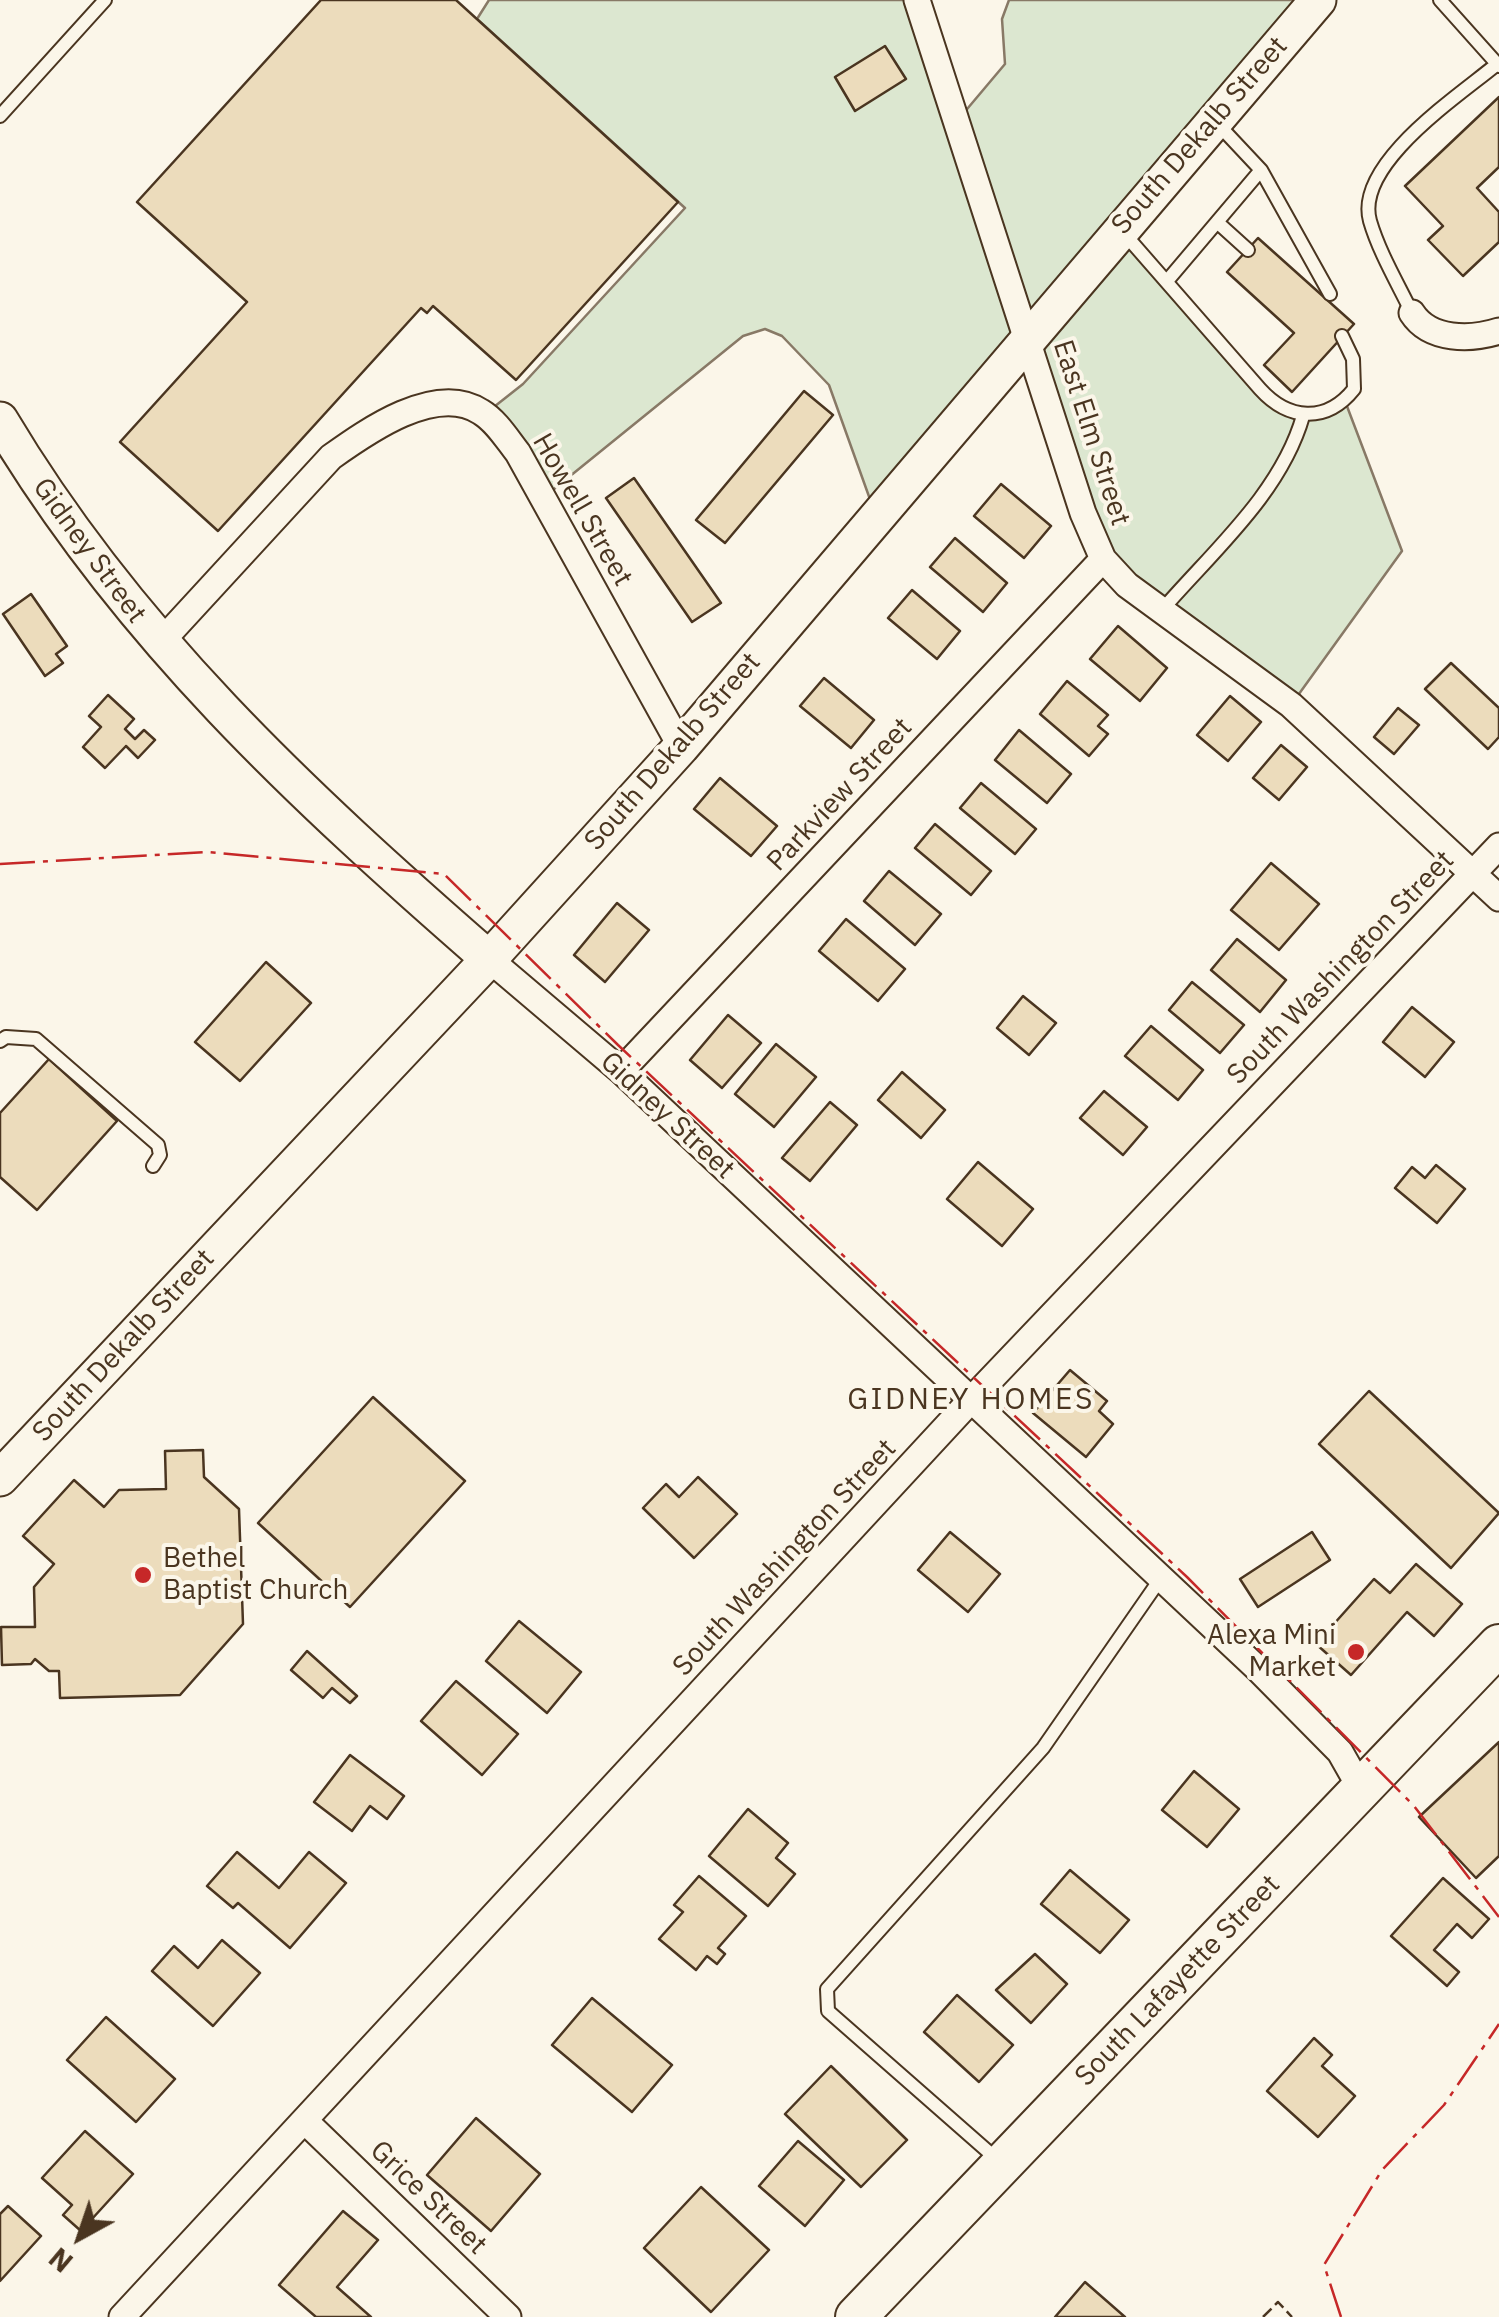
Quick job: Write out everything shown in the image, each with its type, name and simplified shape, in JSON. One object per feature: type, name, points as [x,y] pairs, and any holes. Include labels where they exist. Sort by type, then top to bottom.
[{"type":"main road","name":"South Dekalb Street","points":[[0,1478],[489,959],[681,747],[1318,0]]},
{"type":"main road","name":"Gidney Street","points":[[0,420],[66,526],[159,644],[276,762],[489,959]]},
{"type":"main road","name":"South Lafayette Street","points":[[866,2314],[1003,2164],[1499,1646]]},
{"type":"street","name":"East Elm Street","points":[[916,0],[1084,513],[1103,559],[1162,610],[1290,705],[1499,898]]},
{"type":"street","points":[[1412,313],[1430,330],[1450,335],[1468,338],[1499,331]]},
{"type":"street","name":"Howell Street","points":[[159,644],[331,457],[361,436],[404,415],[425,407],[462,405],[485,414],[518,453],[681,747]]},
{"type":"street","name":"Parkview Street","points":[[620,1072],[1103,559]]},
{"type":"street","name":"South Washington Street","points":[[122,2317],[971,1400],[1499,846]]},
{"type":"street","name":"Gidney Street","points":[[489,959],[620,1072],[1161,1578],[1322,1734],[1361,1789]]},
{"type":"street","name":"Grice Street","points":[[306,2122],[508,2317]]},
{"type":"lane","points":[[0,116],[105,0]]},
{"type":"lane","points":[[1412,313],[1370,220],[1371,194],[1388,160],[1498,65],[1440,0]]},
{"type":"lane","points":[[1214,120],[1261,170],[1330,294]]},
{"type":"lane","points":[[1168,280],[1261,170]]},
{"type":"lane","points":[[1217,222],[1248,250]]},
{"type":"lane","points":[[1120,229],[1272,402],[1303,416],[1328,411],[1354,389],[1353,359],[1342,336]]},
{"type":"lane","points":[[1162,610],[1279,474],[1294,447],[1303,416]]},
{"type":"lane","points":[[0,1041],[24,1036],[48,1046],[158,1145],[160,1156],[153,1166]]},
{"type":"lane","points":[[1003,2164],[828,2011],[825,1996],[832,1982],[1043,1748],[1161,1578]]},
{"type":"green space","points":[[489,0],[917,0],[957,121],[1005,64],[1002,19],[1009,0],[1318,0],[1120,229],[1260,389],[1303,416],[1345,401],[1402,551],[1291,705],[1103,559],[1028,338],[876,516],[829,385],[782,336],[765,329],[743,336],[543,498],[485,414],[523,384],[685,208],[477,19]]},
{"type":"building","points":[[321,0],[456,0],[678,202],[516,380],[433,306],[427,313],[421,308],[218,531],[120,442],[247,302],[137,202]]},
{"type":"building","points":[[885,46],[906,79],[855,111],[835,77]]},
{"type":"building","points":[[1499,97],[1499,167],[1477,188],[1499,212],[1499,242],[1463,276],[1428,240],[1443,226],[1405,186]]},
{"type":"building","points":[[1258,238],[1354,324],[1292,392],[1264,365],[1294,333],[1227,272]]},
{"type":"building","points":[[804,391],[833,415],[725,543],[696,520]]},
{"type":"building","points":[[634,478],[721,603],[692,622],[606,498]]},
{"type":"building","points":[[1001,484],[1051,526],[1024,558],[974,516]]},
{"type":"building","points":[[955,538],[1007,583],[983,612],[930,567]]},
{"type":"building","points":[[912,590],[960,631],[937,659],[888,618]]},
{"type":"building","points":[[31,594],[67,646],[56,654],[63,663],[45,676],[3,614]]},
{"type":"building","points":[[1118,626],[1167,668],[1140,701],[1090,659]]},
{"type":"building","points":[[1451,663],[1499,708],[1499,737],[1488,749],[1425,689]]},
{"type":"building","points":[[824,678],[874,720],[851,748],[800,706]]},
{"type":"building","points":[[1067,681],[1108,715],[1098,726],[1108,734],[1089,756],[1040,714]]},
{"type":"building","points":[[108,695],[134,719],[125,729],[135,739],[144,730],[155,740],[138,758],[126,746],[105,768],[83,747],[101,727],[89,716]]},
{"type":"building","points":[[1230,696],[1261,722],[1228,761],[1197,735]]},
{"type":"building","points":[[1398,708],[1419,725],[1394,754],[1374,737]]},
{"type":"building","points":[[1019,730],[1071,774],[1047,803],[995,760]]},
{"type":"building","points":[[1281,745],[1307,767],[1279,800],[1253,778]]},
{"type":"building","points":[[720,778],[777,826],[751,856],[694,809]]},
{"type":"building","points":[[981,783],[1036,829],[1015,854],[960,808]]},
{"type":"building","points":[[935,824],[991,871],[971,895],[915,848]]},
{"type":"building","points":[[1271,863],[1319,904],[1279,950],[1231,910]]},
{"type":"building","points":[[889,871],[941,914],[915,945],[864,901]]},
{"type":"building","points":[[617,903],[649,930],[605,982],[574,955]]},
{"type":"building","points":[[846,919],[905,969],[878,1001],[819,951]]},
{"type":"building","points":[[1237,939],[1286,980],[1260,1012],[1211,970]]},
{"type":"building","points":[[266,962],[311,1003],[240,1081],[195,1042]]},
{"type":"building","points":[[1192,982],[1244,1025],[1220,1053],[1169,1010]]},
{"type":"building","points":[[1023,996],[1056,1023],[1029,1055],[997,1028]]},
{"type":"building","points":[[1412,1007],[1454,1042],[1425,1077],[1383,1042]]},
{"type":"building","points":[[728,1015],[761,1043],[722,1088],[690,1060]]},
{"type":"building","points":[[1151,1026],[1203,1070],[1178,1100],[1125,1056]]},
{"type":"building","points":[[776,1044],[816,1077],[774,1127],[735,1094]]},
{"type":"building","points":[[49,1059],[117,1121],[37,1210],[0,1177],[0,1113]]},
{"type":"building","points":[[902,1072],[945,1110],[921,1138],[878,1100]]},
{"type":"building","points":[[1104,1091],[1147,1127],[1123,1155],[1080,1118]]},
{"type":"building","points":[[830,1102],[857,1125],[810,1181],[782,1158]]},
{"type":"building","points":[[978,1162],[1033,1209],[1002,1246],[947,1199]]},
{"type":"building","points":[[1436,1165],[1465,1189],[1437,1223],[1395,1188],[1412,1167],[1425,1178]]},
{"type":"building","points":[[1070,1370],[1107,1401],[1099,1411],[1113,1424],[1086,1457],[1033,1413]]},
{"type":"building","points":[[1369,1391],[1499,1513],[1451,1568],[1319,1444]]},
{"type":"building","points":[[373,1397],[465,1481],[350,1607],[258,1523]]},
{"type":"building","name":"Bethel Baptist Church","points":[[203,1450],[204,1477],[239,1509],[243,1624],[180,1695],[60,1698],[59,1671],[49,1671],[35,1659],[31,1664],[2,1665],[1,1627],[35,1627],[34,1587],[54,1564],[23,1536],[74,1480],[104,1507],[119,1490],[166,1489],[165,1451]]},
{"type":"building","points":[[698,1477],[737,1514],[694,1558],[643,1508],[666,1484],[679,1497]]},
{"type":"building","points":[[950,1532],[1000,1574],[968,1612],[918,1570]]},
{"type":"building","points":[[1312,1532],[1330,1560],[1258,1607],[1240,1579]]},
{"type":"building","points":[[1416,1564],[1462,1604],[1434,1636],[1407,1612],[1351,1675],[1316,1644],[1374,1579],[1390,1593]]},
{"type":"building","points":[[519,1621],[581,1672],[547,1713],[486,1661]]},
{"type":"building","points":[[307,1651],[357,1696],[350,1703],[332,1688],[323,1698],[291,1670]]},
{"type":"building","points":[[456,1681],[518,1734],[482,1775],[421,1721]]},
{"type":"building","points":[[1499,1742],[1499,1856],[1476,1878],[1419,1817]]},
{"type":"building","points":[[350,1755],[404,1796],[387,1819],[370,1806],[352,1831],[314,1802]]},
{"type":"building","points":[[1194,1771],[1239,1809],[1207,1847],[1162,1810]]},
{"type":"building","points":[[748,1809],[788,1843],[776,1858],[795,1874],[768,1906],[709,1856]]},
{"type":"building","points":[[237,1852],[279,1888],[309,1852],[346,1883],[290,1948],[238,1903],[233,1908],[207,1886]]},
{"type":"building","points":[[1070,1870],[1129,1920],[1100,1953],[1041,1904]]},
{"type":"building","points":[[699,1876],[746,1916],[718,1948],[725,1954],[717,1964],[707,1956],[696,1970],[659,1939],[683,1912],[674,1905]]},
{"type":"building","points":[[1443,1878],[1489,1919],[1472,1938],[1457,1924],[1434,1950],[1459,1972],[1447,1986],[1391,1936]]},
{"type":"building","points":[[222,1940],[260,1973],[213,2026],[152,1971],[174,1946],[198,1968]]},
{"type":"building","points":[[1035,1954],[1067,1984],[1031,2023],[996,1990]]},
{"type":"building","points":[[957,1995],[1013,2045],[979,2082],[924,2032]]},
{"type":"building","points":[[592,1998],[672,2065],[632,2112],[552,2045]]},
{"type":"building","points":[[106,2017],[175,2079],[136,2122],[67,2060]]},
{"type":"building","points":[[1314,2038],[1332,2055],[1322,2066],[1355,2096],[1318,2137],[1267,2091]]},
{"type":"building","points":[[831,2066],[907,2140],[861,2187],[785,2114]]},
{"type":"building","points":[[476,2118],[540,2174],[491,2231],[427,2175]]},
{"type":"building","points":[[85,2131],[133,2174],[81,2231],[63,2215],[72,2205],[42,2178]]},
{"type":"building","points":[[798,2141],[844,2180],[805,2226],[759,2186]]},
{"type":"building","points":[[701,2187],[769,2250],[711,2312],[644,2248]]},
{"type":"building","points":[[8,2206],[41,2236],[0,2281],[0,2214]]},
{"type":"building","points":[[343,2211],[378,2240],[337,2287],[371,2317],[316,2317],[279,2285]]},
{"type":"building","points":[[1085,2282],[1125,2317],[1055,2317]]},
{"type":"fence","points":[[1263,2317],[1278,2302],[1292,2317]]},
{"type":"power","points":[[0,864],[208,852],[444,874],[618,1045],[1187,1577],[1414,1806],[1499,1917]]},
{"type":"power","points":[[1341,2317],[1324,2265],[1382,2170],[1444,2105],[1499,2024]]},
{"type":"place","name":"Bethel Baptist Church","points":[[143,1575]]},
{"type":"place","name":"Alexa Mini Market","points":[[1356,1652]]},
{"type":"district","name":"GIDNEY HOMES","points":[[971,1400]]}]
